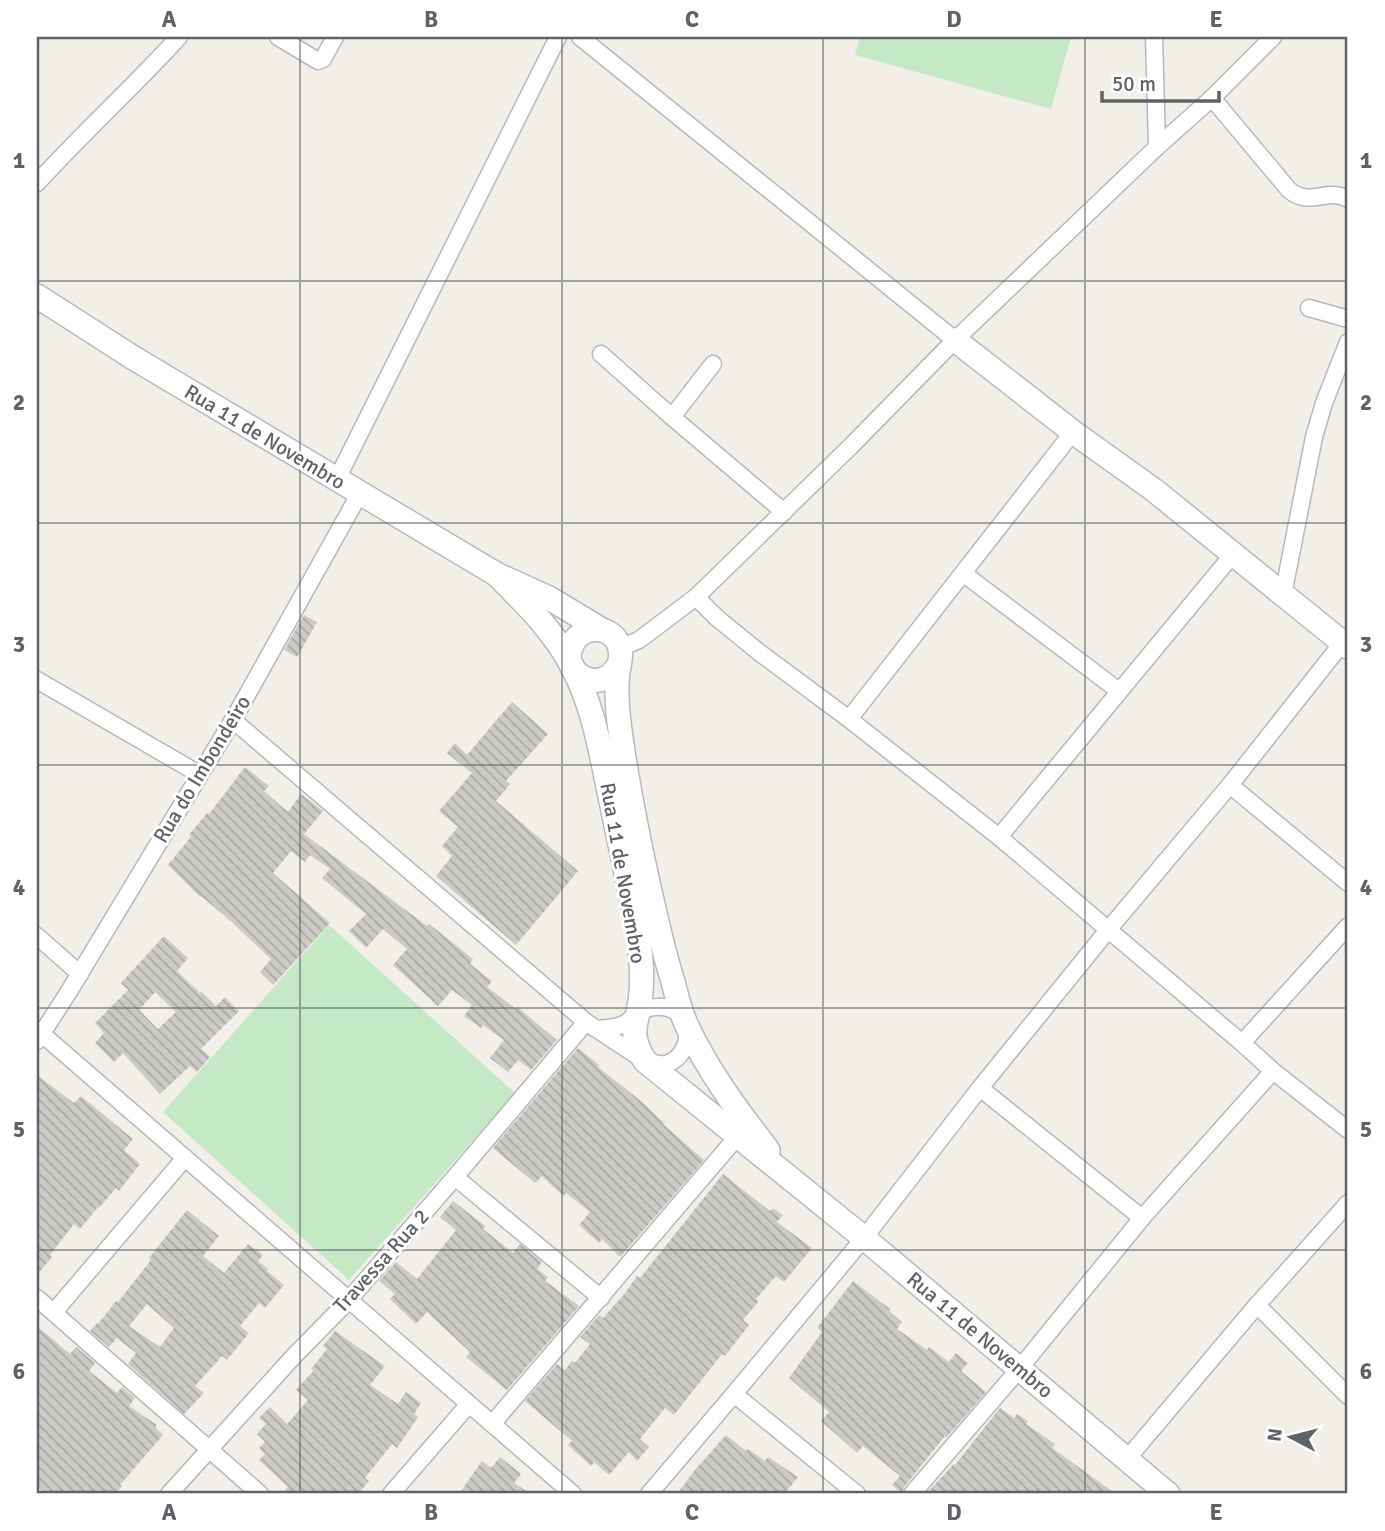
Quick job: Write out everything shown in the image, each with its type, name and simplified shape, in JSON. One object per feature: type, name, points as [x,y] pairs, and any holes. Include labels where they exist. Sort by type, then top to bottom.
[{"type":"main road","name":"Rua 11 de Novembro","points":[[37,296],[132,357],[496,574],[549,598],[617,640],[620,656],[616,688],[623,753],[664,951],[685,1022],[716,1080],[789,1177]]},
{"type":"main road","points":[[955,340],[1073,432],[1145,483],[1345,644]]},
{"type":"main road","name":"Rua 11 de Novembro","points":[[496,574],[541,621],[573,669],[590,710],[637,926],[642,971],[634,1039],[645,1061],[1020,1368],[1163,1493]]},
{"type":"main road","points":[[602,630],[585,631],[572,643],[570,661],[573,669],[586,679],[602,680],[616,671],[620,656]]},
{"type":"street","points":[[37,183],[179,37]]},
{"type":"street","points":[[278,37],[318,61],[323,59],[335,37]]},
{"type":"street","points":[[337,479],[558,37]]},
{"type":"street","points":[[580,37],[955,340]]},
{"type":"street","points":[[1154,37],[1157,147]]},
{"type":"street","points":[[620,656],[696,597],[955,340],[1273,37]]},
{"type":"street","points":[[1212,98],[1296,196],[1307,199],[1340,195],[1348,199]]},
{"type":"street","points":[[1309,308],[1348,319]]},
{"type":"street","points":[[1283,595],[1314,437],[1348,342]]},
{"type":"street","points":[[601,354],[784,512]]},
{"type":"street","points":[[672,417],[713,364]]},
{"type":"street","points":[[849,719],[1073,432]]},
{"type":"street","name":"Rua do Imbondeiro","points":[[39,1037],[233,720],[360,493]]},
{"type":"street","points":[[999,837],[1234,553]]},
{"type":"street","points":[[964,574],[1119,691]]},
{"type":"street","points":[[696,597],[760,653],[999,837],[1273,1071],[1348,1130]]},
{"type":"street","points":[[649,1494],[864,1238],[980,1088],[1345,644]]},
{"type":"street","points":[[37,680],[199,774]]},
{"type":"street","points":[[233,720],[591,1025],[645,1061],[654,1064],[664,1064],[677,1058],[683,1052],[688,1035],[685,1022],[678,1013],[665,1007],[653,1006],[621,1025],[591,1025]]},
{"type":"street","points":[[1230,785],[1348,883]]},
{"type":"street","points":[[1242,1043],[1348,926]]},
{"type":"street","points":[[37,936],[80,974]]},
{"type":"street","name":"Travessa Rua 2","points":[[169,1494],[294,1356],[348,1301],[591,1025]]},
{"type":"street","points":[[39,1037],[107,1090],[573,1494]]},
{"type":"street","points":[[912,1494],[1020,1368],[1142,1218],[1273,1071]]},
{"type":"street","points":[[980,1088],[1142,1218]]},
{"type":"street","points":[[492,1424],[737,1137]]},
{"type":"street","points":[[54,1312],[184,1159]]},
{"type":"street","points":[[455,1177],[601,1297]]},
{"type":"street","points":[[1127,1459],[1257,1305],[1348,1203]]},
{"type":"street","points":[[37,1298],[260,1494]]},
{"type":"street","points":[[1257,1305],[1348,1396]]},
{"type":"street","points":[[734,1394],[857,1494]]},
{"type":"street","points":[[391,1494],[469,1404]]},
{"type":"green space","points":[[860,37],[1071,37],[1051,109],[855,55]]},
{"type":"green space","points":[[329,925],[515,1093],[349,1280],[163,1112]]},
{"type":"building","points":[[304,615],[317,622],[297,657],[284,650]]},
{"type":"building","points":[[512,702],[548,734],[506,781],[510,784],[496,801],[578,871],[516,945],[436,876],[452,856],[442,846],[458,827],[439,811],[472,773],[447,753],[455,743],[467,755]]},
{"type":"building","points":[[245,767],[269,786],[264,791],[288,812],[301,794],[323,811],[304,834],[473,959],[470,964],[492,981],[487,987],[516,1009],[517,1007],[557,1040],[531,1070],[518,1060],[508,1072],[490,1058],[504,1040],[464,1016],[472,1005],[452,990],[438,1006],[393,965],[407,949],[383,929],[366,948],[349,931],[366,914],[322,878],[330,869],[310,855],[305,862],[291,851],[273,873],[330,923],[273,985],[260,972],[271,959],[168,865]]},
{"type":"building","points":[[164,936],[188,958],[177,971],[216,1006],[225,997],[239,1011],[201,1049],[210,1057],[197,1072],[190,1066],[160,1094],[123,1053],[114,1062],[95,1043],[104,1033],[95,1023],[128,990],[121,983]],"holes":[[[155,992],[176,1012],[158,1029],[139,1010]]]},
{"type":"building","points":[[578,1048],[642,1102],[704,1160],[621,1256],[602,1239],[599,1243],[579,1225],[590,1212],[566,1193],[563,1196],[542,1176],[535,1183],[493,1148]]},
{"type":"building","points":[[37,1075],[74,1103],[81,1096],[133,1139],[124,1150],[140,1164],[119,1191],[116,1188],[80,1229],[74,1224],[37,1275]]},
{"type":"building","points":[[723,1174],[770,1211],[773,1208],[783,1215],[777,1222],[812,1248],[784,1282],[776,1276],[756,1299],[759,1301],[743,1320],[749,1325],[725,1356],[722,1354],[674,1415],[665,1408],[640,1439],[649,1447],[637,1461],[629,1452],[609,1475],[594,1462],[591,1466],[568,1445],[572,1441],[525,1401],[557,1364],[565,1370],[572,1361],[575,1363],[590,1344],[580,1337],[599,1315],[603,1318],[637,1276],[640,1278]]},
{"type":"building","points":[[453,1201],[513,1253],[520,1244],[542,1262],[537,1269],[548,1277],[545,1281],[579,1306],[507,1390],[466,1357],[470,1352],[427,1312],[416,1324],[390,1299],[395,1294],[379,1281],[396,1262],[417,1279],[456,1230],[440,1217]]},
{"type":"building","points":[[187,1210],[219,1236],[203,1256],[224,1273],[248,1244],[263,1255],[258,1261],[284,1285],[265,1308],[259,1303],[240,1326],[249,1333],[227,1360],[222,1356],[195,1386],[204,1393],[184,1414],[128,1364],[136,1353],[117,1338],[109,1347],[90,1331],[116,1301],[118,1302],[151,1260],[149,1258]],"holes":[[[147,1304],[174,1328],[160,1347],[129,1326]]]},
{"type":"building","points":[[853,1281],[890,1309],[902,1322],[897,1329],[949,1362],[956,1353],[968,1363],[961,1371],[986,1392],[946,1438],[945,1436],[902,1493],[892,1485],[900,1476],[863,1446],[857,1453],[821,1421],[829,1412],[789,1378],[822,1332],[817,1328]]},
{"type":"building","points":[[37,1326],[70,1354],[76,1347],[95,1363],[89,1371],[117,1393],[122,1387],[135,1398],[129,1406],[157,1425],[155,1427],[163,1435],[115,1494],[46,1494],[37,1486]]},
{"type":"building","points":[[335,1331],[385,1366],[370,1385],[398,1404],[406,1392],[421,1403],[414,1414],[418,1417],[397,1448],[392,1444],[365,1478],[369,1481],[358,1494],[282,1494],[288,1487],[259,1460],[265,1454],[259,1448],[265,1442],[257,1434],[266,1424],[259,1418],[270,1407],[287,1424],[308,1400],[296,1390],[314,1370],[311,1369],[327,1349],[323,1346]]},
{"type":"building","points":[[1000,1408],[1014,1418],[1017,1414],[1028,1421],[1026,1424],[1055,1444],[1052,1448],[1116,1494],[926,1494],[955,1465]]},
{"type":"building","points":[[726,1435],[746,1451],[748,1449],[765,1461],[768,1457],[798,1477],[784,1494],[677,1494]]},
{"type":"building","points":[[500,1457],[521,1474],[514,1483],[531,1494],[459,1494],[482,1461],[491,1468]]}]
